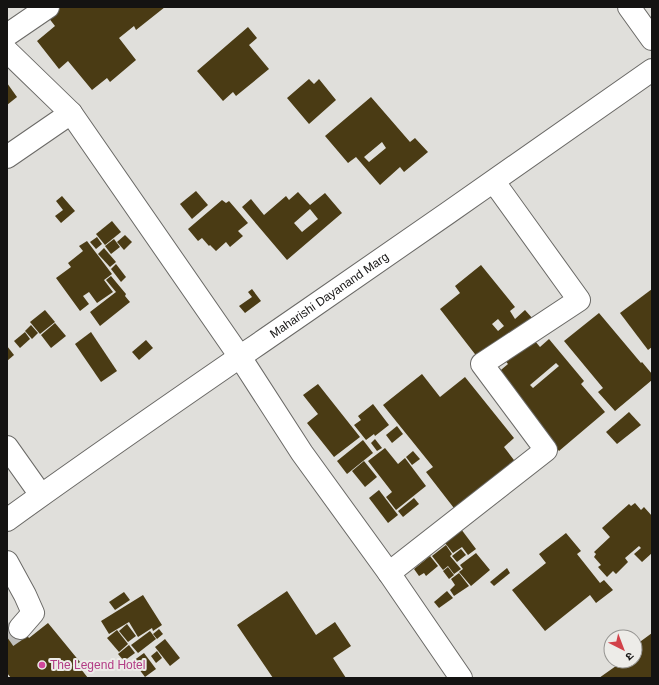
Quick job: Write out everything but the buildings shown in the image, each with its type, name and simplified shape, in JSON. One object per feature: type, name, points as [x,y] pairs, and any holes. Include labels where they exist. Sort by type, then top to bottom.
[{"type":"street","points":[[7,35],[48,7]]},
{"type":"street","points":[[630,7],[652,40]]},
{"type":"street","points":[[7,51],[71,113],[240,357],[302,453],[389,573],[461,678]]},
{"type":"street","name":"Maharishi Dayanand Marg","points":[[7,520],[494,182],[652,70]]},
{"type":"street","points":[[7,157],[71,113]]},
{"type":"street","points":[[389,573],[546,450],[482,364],[579,300],[494,182]]},
{"type":"street","points":[[7,447],[41,495]]},
{"type":"street","points":[[7,562],[33,613],[20,628]]},
{"type":"tunnel","points":[[7,637],[20,628]]},
{"type":"place","name":"The Legend Hotel","points":[[42,665]]}]
